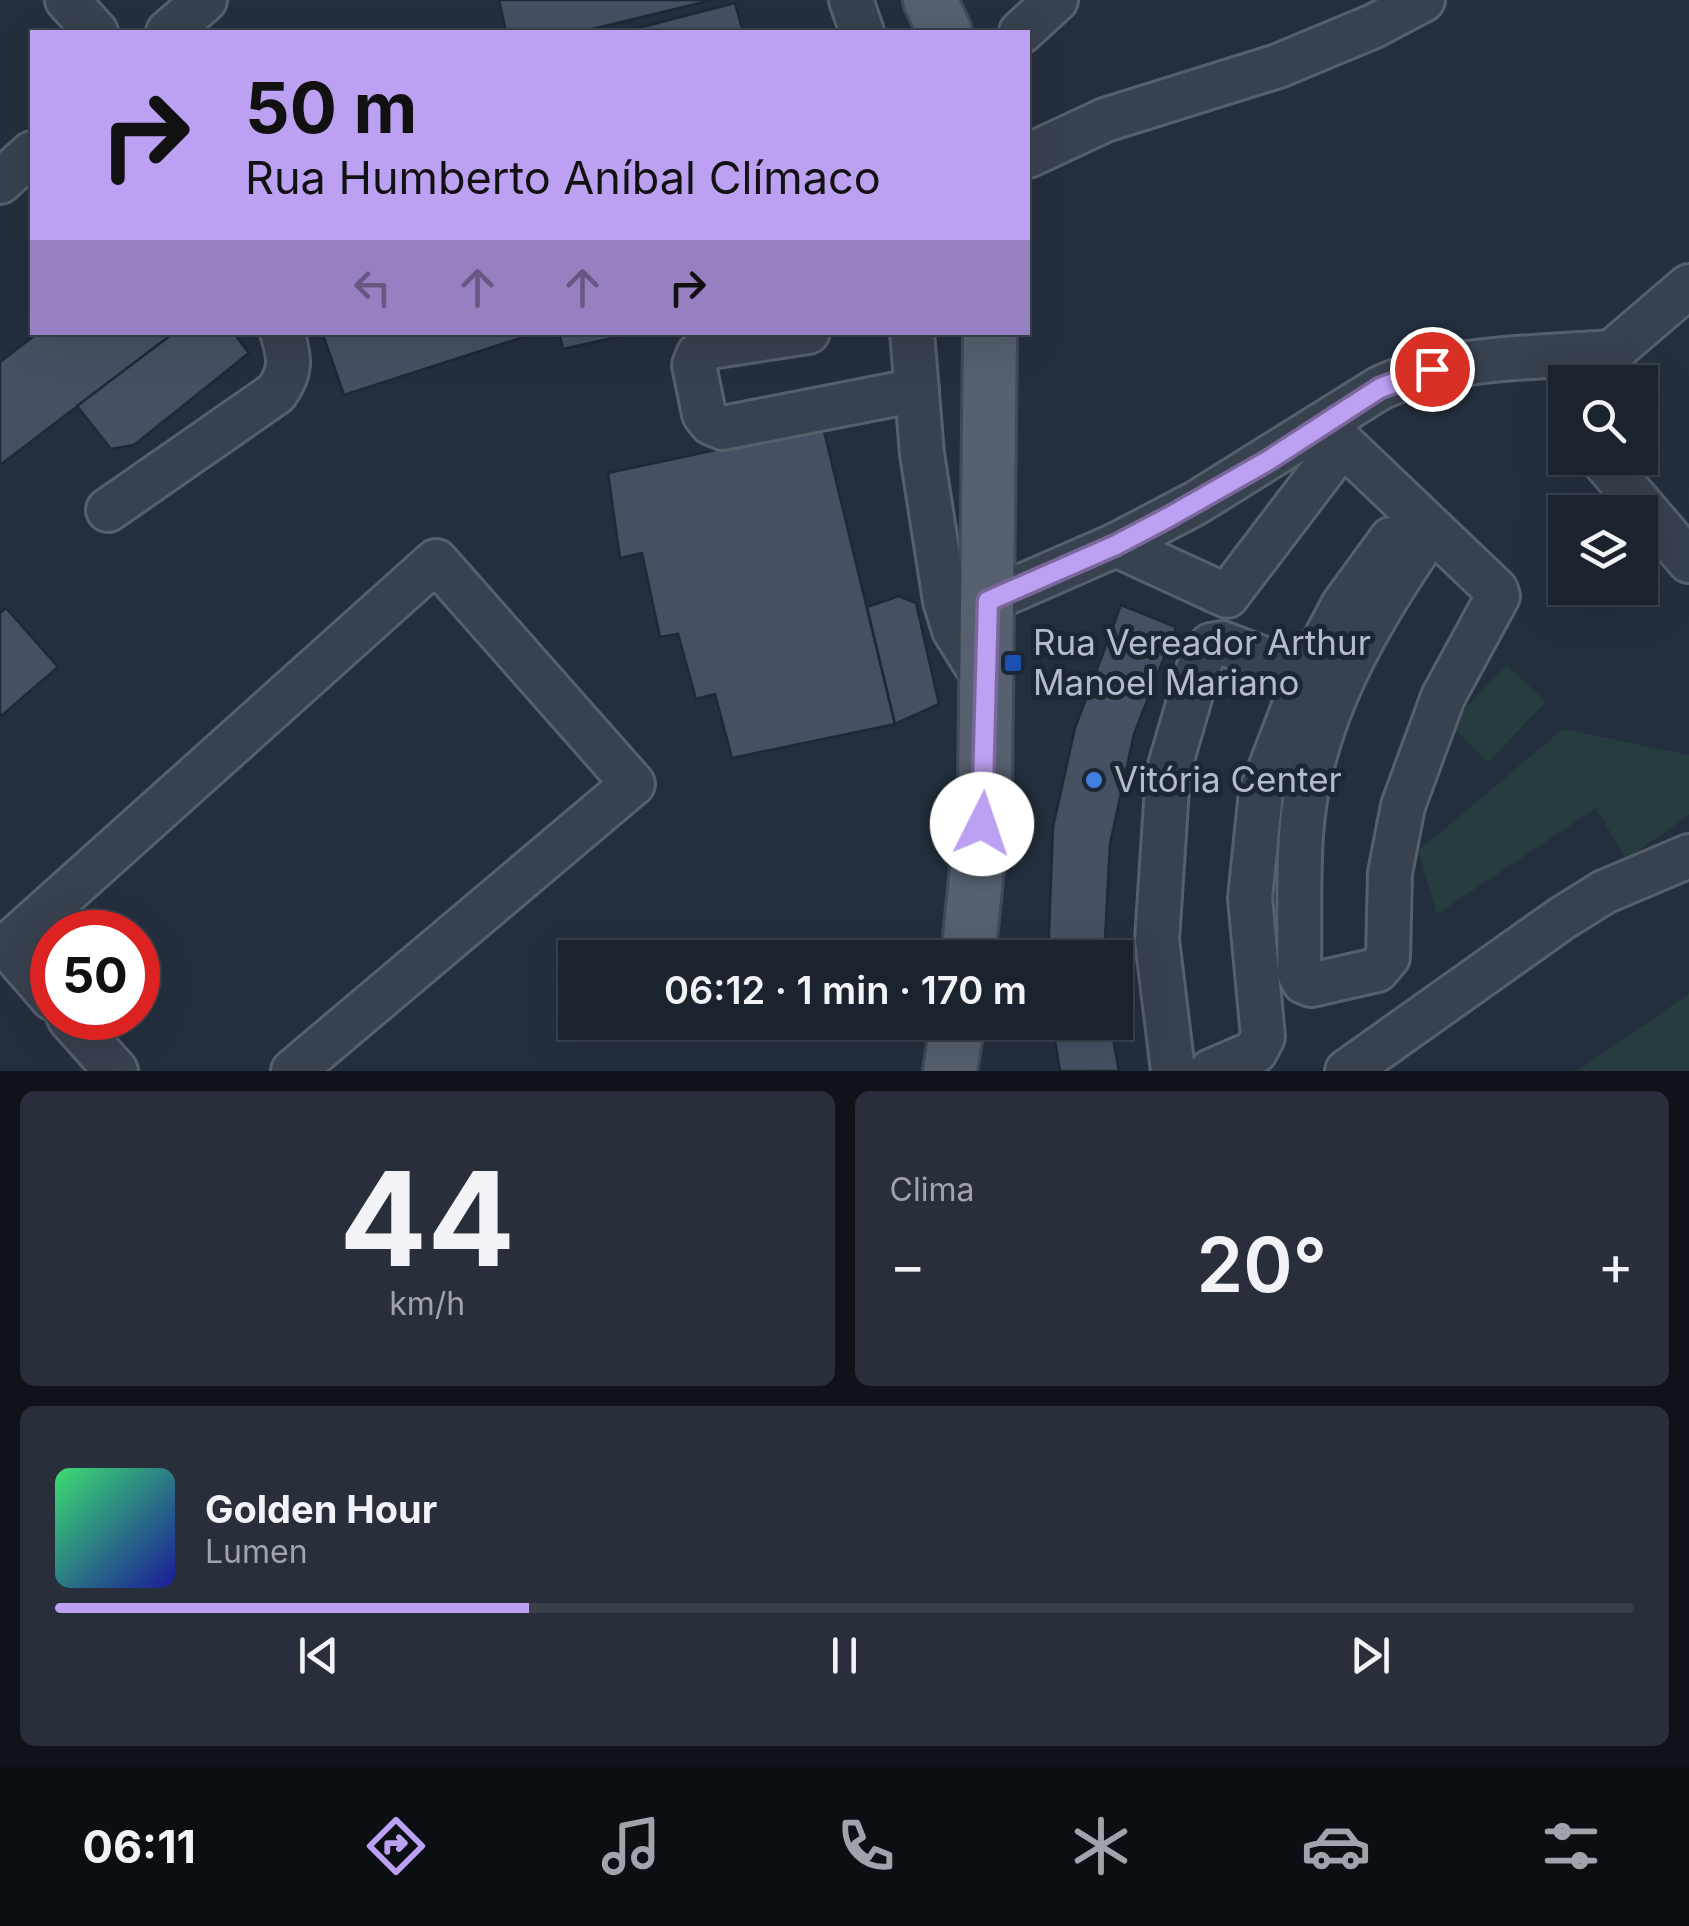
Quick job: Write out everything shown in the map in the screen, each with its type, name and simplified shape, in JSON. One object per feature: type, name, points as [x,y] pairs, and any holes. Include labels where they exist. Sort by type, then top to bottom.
[{"type":"main road","points":[[930,0],[944,30]]},
{"type":"main road","points":[[970,940],[985,788],[990,335]]},
{"type":"main road","points":[[950,1071],[955,1040]]},
{"type":"street","points":[[67,0],[94,30]]},
{"type":"street","points":[[170,30],[205,0]]},
{"type":"street","points":[[851,0],[861,30]]},
{"type":"street","points":[[1023,30],[1056,0]]},
{"type":"street","points":[[1030,155],[1105,120],[1278,66],[1374,26],[1422,0]]},
{"type":"street","points":[[0,182],[30,155]]},
{"type":"street","points":[[1602,365],[1689,286]]},
{"type":"street","points":[[108,510],[276,393],[286,378],[290,359],[283,335]]},
{"type":"street","points":[[788,335],[710,347],[698,355],[694,365],[704,414],[711,423],[723,428],[917,390]]},
{"type":"street","points":[[912,335],[922,454],[945,602],[954,630],[984,678]]},
{"type":"street","points":[[1116,545],[1227,596],[1234,592],[1333,435],[1380,388],[1432,369],[1548,368]]},
{"type":"street","points":[[1333,435],[1496,590],[1497,603],[1442,697],[1403,806],[1390,873],[1388,957],[1377,970],[1310,986],[1299,974],[1302,832],[1318,745],[1348,663],[1387,594],[1421,520]]},
{"type":"street","points":[[988,601],[1116,545],[1333,435]]},
{"type":"street","points":[[1616,475],[1689,561]]},
{"type":"street","points":[[1211,1071],[1255,1052],[1263,1037],[1250,898],[1261,792],[1306,675],[1343,606],[1421,520]]},
{"type":"street","points":[[47,910],[436,561],[633,784],[293,1071]]},
{"type":"street","points":[[1173,1071],[1157,940],[1168,773],[1204,654],[1212,645],[1222,643],[1306,675]]},
{"type":"street","points":[[1346,1071],[1604,892],[1689,856]]},
{"type":"street","points":[[30,925],[7,946],[30,973]]},
{"type":"street","points":[[89,1040],[116,1071]]},
{"type":"green space","points":[[1507,665],[1546,702],[1488,762],[1449,724]]},
{"type":"green space","points":[[1563,729],[1689,755],[1689,815],[1626,859],[1596,808],[1437,914],[1418,851]]},
{"type":"green space","points":[[1689,992],[1689,1071],[1577,1071],[1686,996]]},
{"type":"building","points":[[499,0],[712,0],[588,30],[506,30]]},
{"type":"building","points":[[735,3],[742,30],[631,30]]},
{"type":"building","points":[[35,335],[171,335],[0,465],[0,362]]},
{"type":"building","points":[[171,335],[235,335],[249,353],[134,445],[111,449],[77,406]]},
{"type":"building","points":[[323,335],[530,335],[344,395]]},
{"type":"building","points":[[560,335],[626,335],[563,349]]},
{"type":"building","points":[[823,427],[895,724],[732,758],[715,694],[696,699],[678,634],[660,637],[642,553],[620,558],[608,473]]},
{"type":"building","points":[[899,596],[916,603],[939,704],[895,724],[867,607]]},
{"type":"building","name":"Vitória Center","points":[[1121,605],[1176,627],[1134,734],[1110,844],[1105,940],[1049,940],[1053,827],[1075,728]]},
{"type":"building","points":[[6,608],[58,667],[0,717],[0,613]]},
{"type":"building","points":[[1055,1040],[1113,1040],[1119,1071],[1060,1071]]},
{"type":"place","name":"Rua Vereador Arthur Manoel Mariano","points":[[1013,663]]},
{"type":"place","name":"Vitória Center","points":[[1094,780]]},
{"type":"route","points":[[982,824],[988,601],[1116,545],[1269,460],[1380,388],[1432,369]]}]
